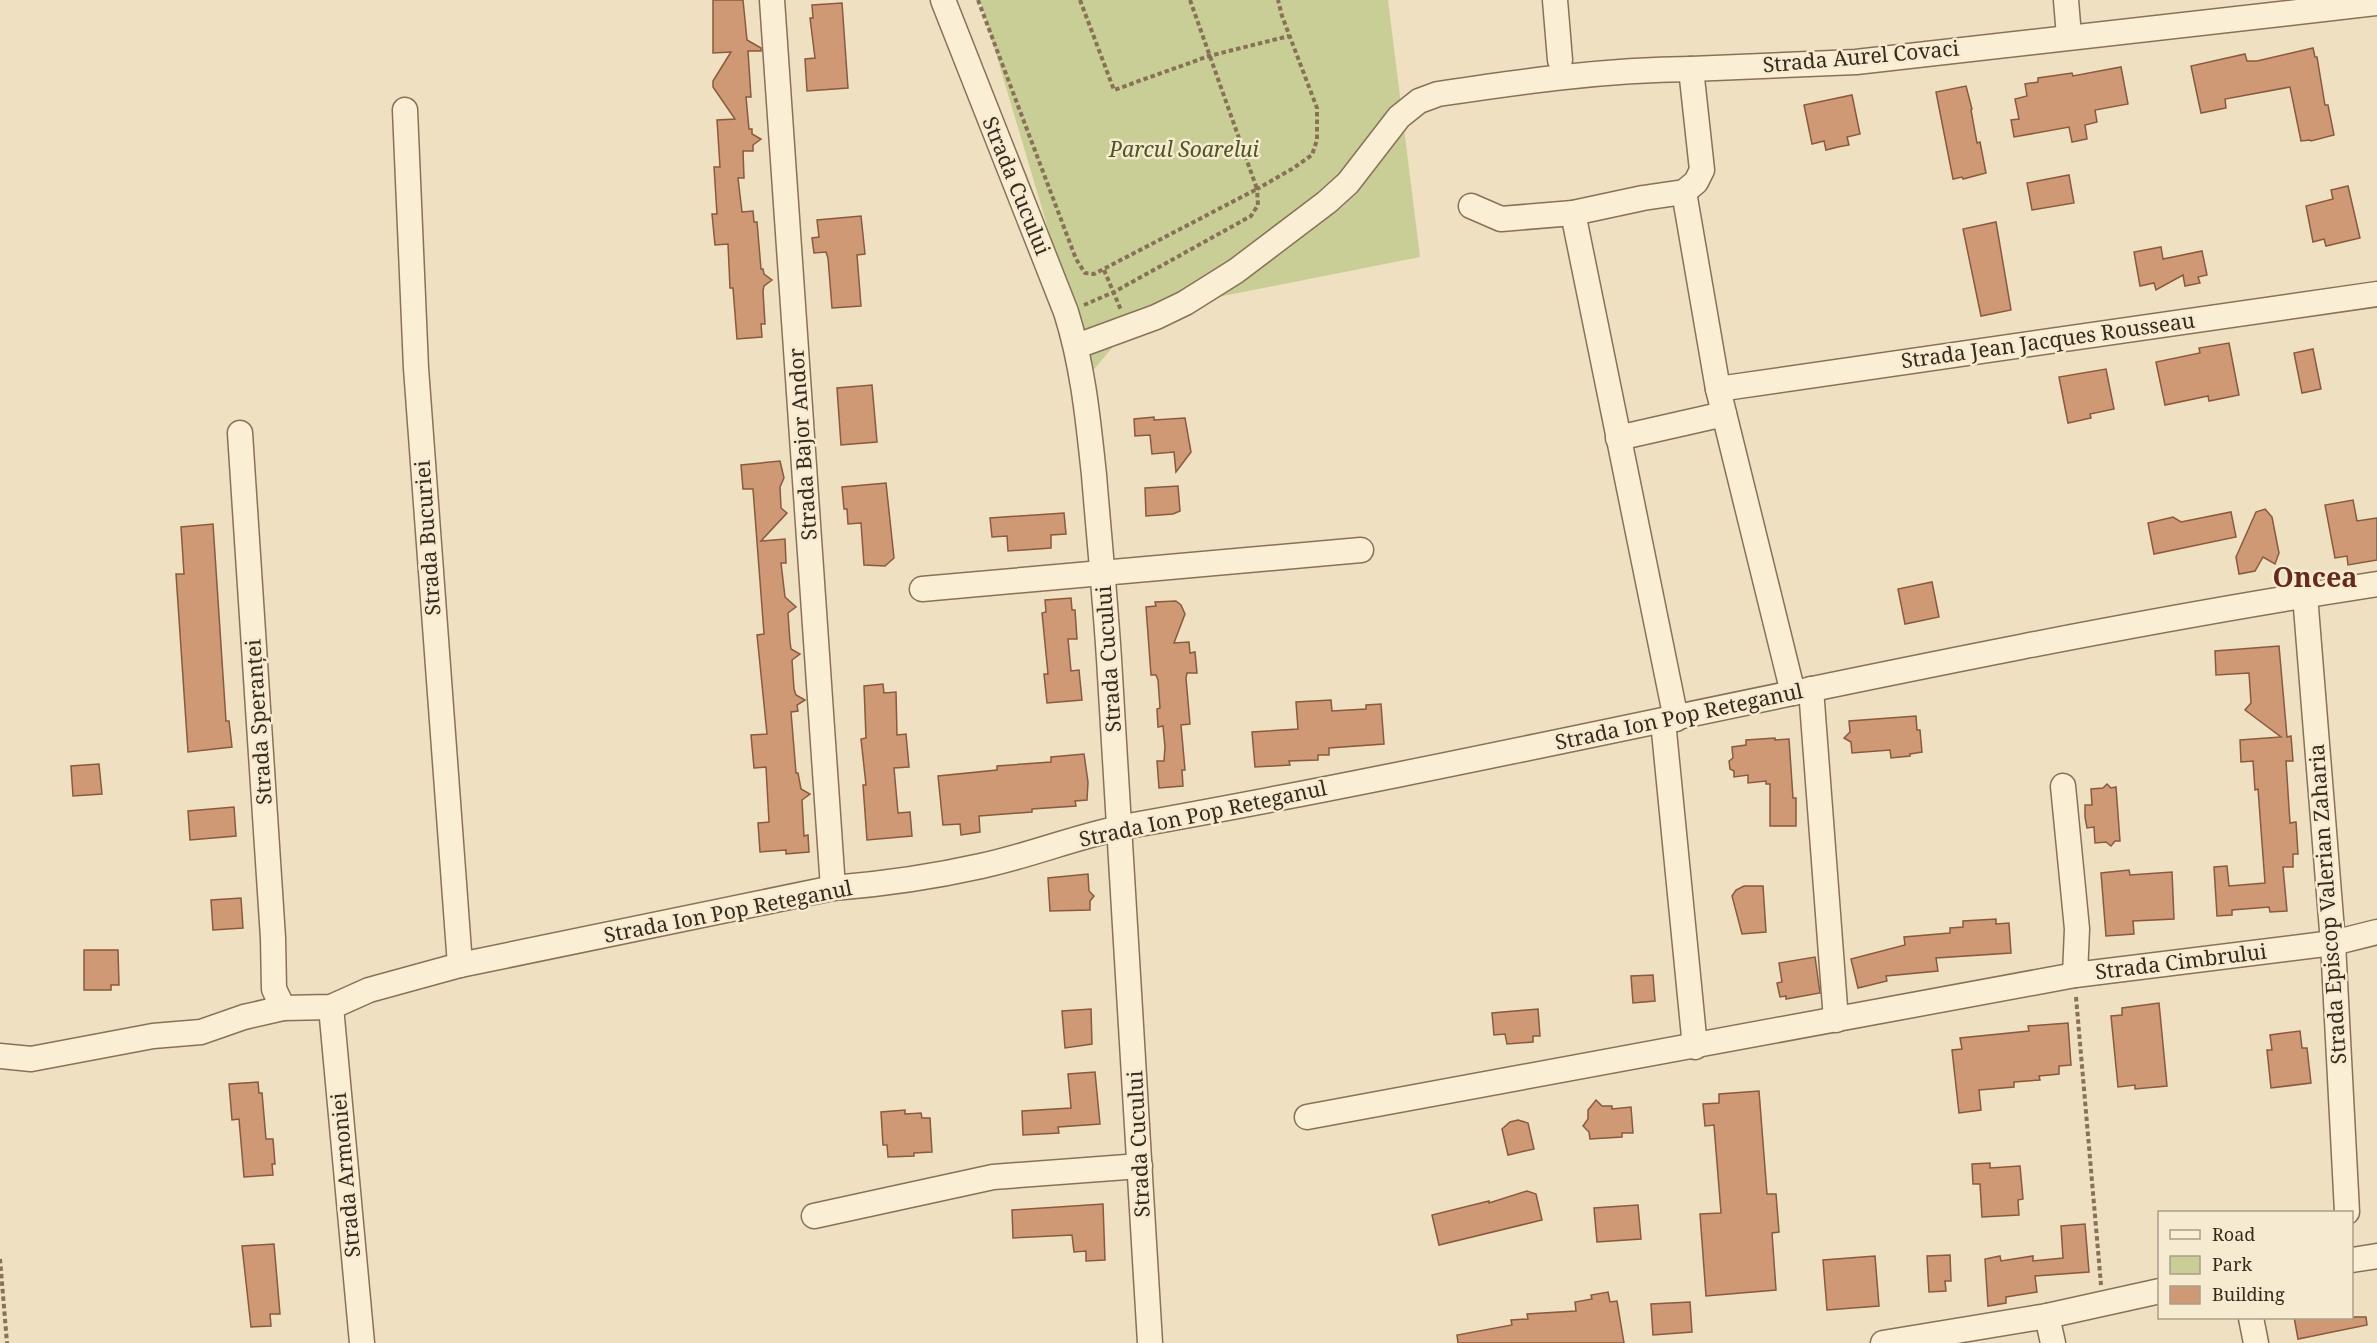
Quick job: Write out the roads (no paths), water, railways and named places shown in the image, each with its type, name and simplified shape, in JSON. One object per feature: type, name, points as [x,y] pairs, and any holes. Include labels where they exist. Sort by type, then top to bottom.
[{"type":"street","name":"Strada Bajor Andor","points":[[772,0],[833,888]]},
{"type":"street","name":"Strada Cucului","points":[[943,0],[1066,312],[1077,346],[1085,391],[1103,572],[1150,1343]]},
{"type":"street","points":[[1555,0],[1560,60]]},
{"type":"street","points":[[2066,0],[2069,36]]},
{"type":"street","name":"Strada Aurel Covaci","points":[[1077,346],[1185,303],[1236,271],[1327,202],[1348,183],[1399,117],[1419,101],[1438,94],[1563,76],[1629,70],[1856,62],[2069,36],[2247,8],[2377,3]]},
{"type":"street","points":[[1471,206],[1501,219],[1573,213],[1684,192],[1696,182],[1702,170],[1691,69]]},
{"type":"street","name":"Strada Bucuriei","points":[[405,110],[416,368],[460,965]]},
{"type":"street","points":[[1684,192],[1724,414],[1802,691],[1836,1020]]},
{"type":"street","points":[[1573,213],[1618,438],[1670,720],[1695,1047]]},
{"type":"street","name":"Strada Jean Jacques Rousseau","points":[[1718,388],[2377,294]]},
{"type":"street","points":[[1618,438],[1724,414]]},
{"type":"street","name":"Strada Speranței","points":[[240,433],[273,938],[274,989],[283,1008]]},
{"type":"street","points":[[922,589],[1361,549]]},
{"type":"street","name":"Strada Ion Pop Reteganul","points":[[0,1056],[31,1059],[153,1036],[201,1032],[244,1017],[283,1008],[331,1007],[369,990],[460,965],[833,888],[887,883],[984,866],[1119,827],[1261,802],[1670,720],[1802,691],[2305,595],[2377,584]]},
{"type":"street","name":"Strada Episcop Valerian Zaharia","points":[[2305,595],[2332,943],[2347,1211]]},
{"type":"street","name":"Strada Cimbrului","points":[[2063,786],[2077,929],[2075,975],[2332,943],[2377,932]]},
{"type":"street","points":[[1307,1117],[2075,975]]},
{"type":"street","name":"Strada Armoniei","points":[[331,1007],[362,1343]]},
{"type":"street","points":[[814,1216],[993,1177],[1140,1166]]},
{"type":"street","points":[[2353,1260],[2377,1256]]},
{"type":"street","points":[[1883,1343],[2047,1316],[2158,1291]]},
{"type":"street","points":[[2047,1316],[2052,1343]]},
{"type":"street","points":[[2251,1319],[2256,1343]]},
{"type":"district","name":"Oncea","points":[[2315,578]]},
{"type":"park label","name":"Parcul Soarelui","points":[[1184,150]]}]
